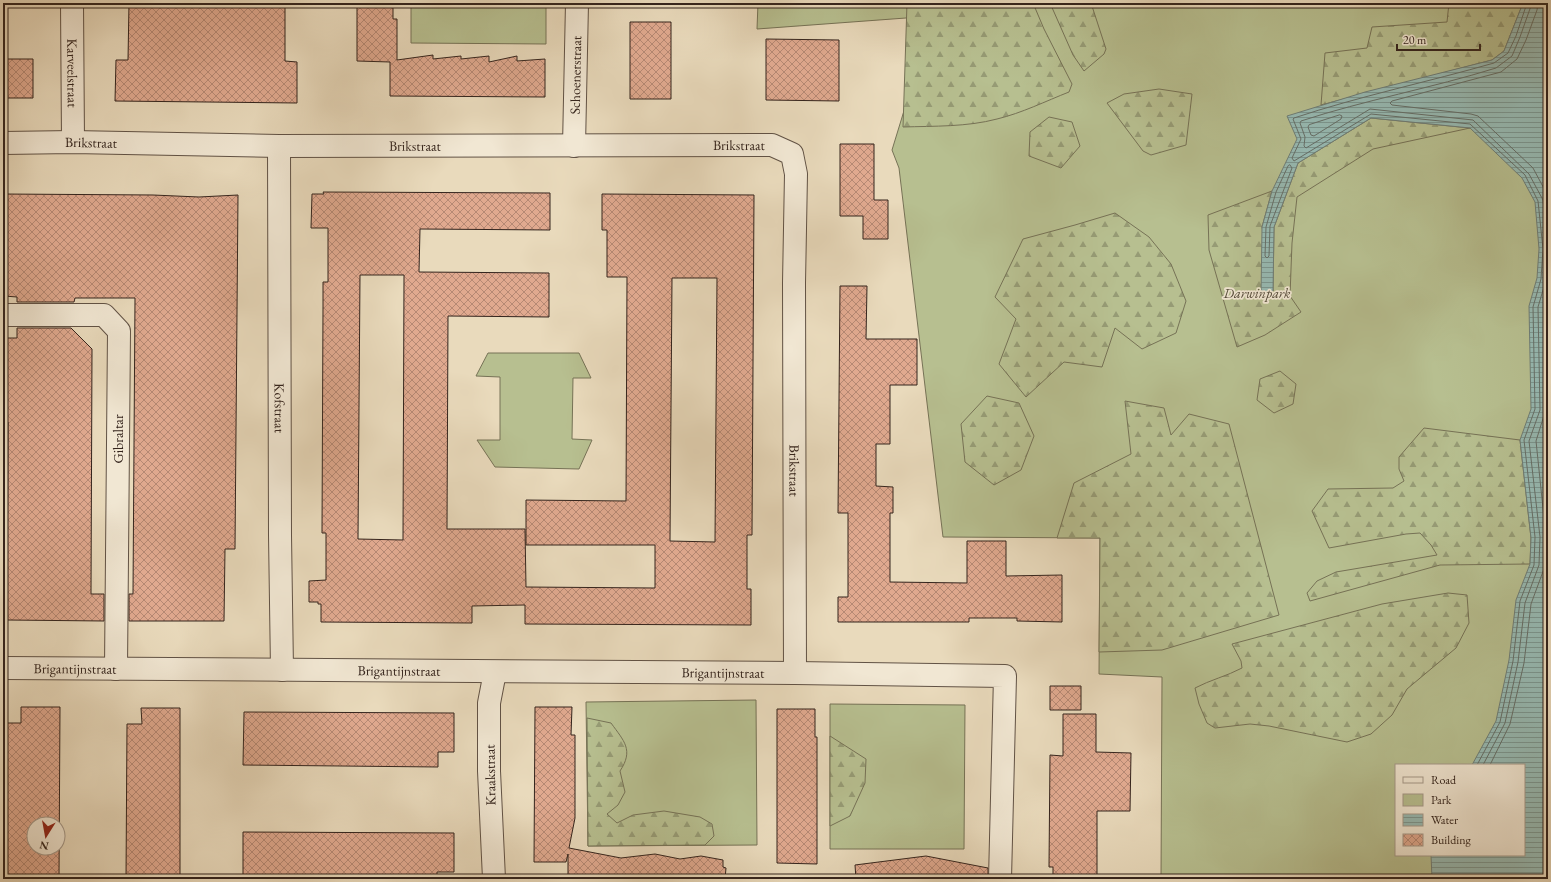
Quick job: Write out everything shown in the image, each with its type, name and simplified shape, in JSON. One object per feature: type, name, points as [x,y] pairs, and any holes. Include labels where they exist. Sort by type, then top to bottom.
[{"type":"street","name":"Karveelstraat","points":[[72,3],[73,142]]},
{"type":"street","name":"Schoenerstraat","points":[[574,146],[577,3]]},
{"type":"street","name":"Brikstraat","points":[[3,143],[73,142],[279,146],[772,145],[792,154],[796,174],[794,283],[795,673]]},
{"type":"street","name":"Kofstraat","points":[[279,146],[282,670]]},
{"type":"street","name":"Gibraltar","points":[[3,315],[104,315],[119,331],[116,669]]},
{"type":"street","name":"Brigantijnstraat","points":[[3,668],[795,673]]},
{"type":"street","name":"Kraakstraat","points":[[494,879],[489,770],[489,704],[495,672]]},
{"type":"street","points":[[795,673],[1005,676],[1000,879]]},
{"type":"green space","points":[[411,3],[546,3],[546,44],[411,43]]},
{"type":"green space","name":"Darwinpark","points":[[758,3],[1548,3],[1548,879],[1161,879],[1162,677],[1099,674],[1100,538],[943,537],[899,168],[892,150],[933,16],[757,29]]},
{"type":"green space","points":[[907,3],[1033,3],[1044,29],[1072,84],[1069,92],[1016,114],[986,122],[950,126],[903,127]]},
{"type":"green space","points":[[1050,3],[1091,3],[1106,49],[1104,54],[1084,71],[1073,55]]},
{"type":"green space","points":[[1449,3],[1523,3],[1504,51],[1492,60],[1321,105],[1325,53],[1367,48],[1372,27],[1447,22]]},
{"type":"green space","points":[[1159,89],[1192,94],[1186,145],[1151,155],[1143,151],[1107,103],[1124,94]]},
{"type":"green space","points":[[1049,117],[1072,122],[1080,146],[1061,168],[1029,156],[1030,132]]},
{"type":"green space","points":[[1371,118],[1470,128],[1373,149],[1297,197],[1292,243],[1290,296],[1301,312],[1265,335],[1237,347],[1209,250],[1208,215],[1272,191],[1262,227],[1273,291],[1274,227],[1298,163]]},
{"type":"green space","points":[[1115,213],[1149,237],[1171,264],[1186,301],[1176,333],[1142,349],[1115,328],[1102,367],[1064,362],[1026,397],[999,364],[1016,319],[995,297],[1023,239]]},
{"type":"green space","points":[[488,353],[579,353],[591,378],[573,378],[572,439],[592,440],[579,469],[495,467],[477,440],[500,440],[500,377],[476,376]]},
{"type":"green space","points":[[1280,371],[1296,384],[1293,404],[1274,413],[1257,400],[1260,379]]},
{"type":"green space","points":[[987,396],[1019,403],[1034,436],[1021,470],[994,485],[965,462],[961,424]]},
{"type":"green space","points":[[1125,401],[1164,408],[1171,435],[1189,414],[1229,424],[1279,615],[1162,650],[1099,652],[1100,538],[1057,538],[1074,483],[1131,454]]},
{"type":"green space","points":[[1424,428],[1520,440],[1531,538],[1530,564],[1440,565],[1310,601],[1307,593],[1317,581],[1336,572],[1437,555],[1431,545],[1420,533],[1406,534],[1329,548],[1312,511],[1328,489],[1393,488],[1404,481],[1399,469],[1399,457]]},
{"type":"green space","points":[[1448,593],[1467,595],[1469,623],[1456,648],[1407,689],[1392,715],[1371,734],[1347,742],[1269,726],[1250,724],[1215,728],[1207,723],[1199,704],[1195,688],[1242,668],[1241,661],[1232,644],[1382,604]]},
{"type":"green space","points":[[756,700],[757,845],[588,846],[586,702]]},
{"type":"green space","points":[[830,704],[965,705],[964,849],[830,849]]},
{"type":"green space","points":[[587,718],[611,723],[626,746],[626,757],[620,771],[625,792],[618,805],[607,814],[617,823],[633,815],[664,811],[700,817],[712,824],[714,836],[705,845],[588,846]]},
{"type":"green space","points":[[830,736],[866,759],[865,783],[850,816],[830,826]]},
{"type":"water","points":[[1523,3],[1548,3],[1548,855],[1546,879],[1432,879],[1431,856],[1525,856],[1525,764],[1473,764],[1496,721],[1509,660],[1516,600],[1530,564],[1531,538],[1520,440],[1531,409],[1529,306],[1537,278],[1539,249],[1535,202],[1522,178],[1470,128],[1371,118],[1298,163],[1274,227],[1273,291],[1261,298],[1262,227],[1272,191],[1297,139],[1287,116],[1365,92],[1492,60],[1504,51]]},
{"type":"building","points":[[129,3],[285,3],[285,61],[297,62],[297,103],[115,101],[116,60],[128,60]]},
{"type":"building","points":[[357,3],[393,3],[393,19],[397,19],[397,60],[433,55],[433,59],[461,56],[461,59],[489,56],[489,62],[517,56],[517,61],[545,59],[545,97],[390,96],[390,62],[357,61]]},
{"type":"building","points":[[630,22],[671,22],[671,99],[630,99]]},
{"type":"building","points":[[766,39],[839,40],[839,101],[766,100]]},
{"type":"building","points":[[3,59],[33,59],[33,98],[3,98]]},
{"type":"building","points":[[840,144],[874,144],[874,200],[888,200],[888,239],[863,239],[863,216],[840,216]]},
{"type":"building","points":[[323,192],[550,193],[550,230],[420,229],[419,272],[549,273],[549,317],[448,316],[447,529],[525,529],[526,587],[655,588],[655,545],[526,545],[526,500],[626,501],[627,277],[607,277],[607,230],[602,230],[602,194],[754,195],[752,535],[747,535],[747,589],[751,589],[751,625],[525,624],[525,605],[472,606],[472,623],[321,622],[321,604],[318,604],[318,602],[309,602],[309,581],[326,580],[326,533],[322,533],[323,282],[328,282],[328,228],[311,228],[312,194],[324,194]],"holes":[[[360,275],[404,275],[403,540],[358,539]],[[672,278],[717,278],[715,542],[670,541]]]},
{"type":"building","points":[[3,194],[153,195],[199,197],[238,195],[235,549],[225,549],[224,621],[129,621],[129,594],[133,594],[135,298],[75,298],[74,302],[17,302],[17,297],[4,296],[5,232],[3,232]]},
{"type":"building","points":[[840,286],[867,286],[866,339],[917,339],[917,385],[890,385],[890,444],[876,444],[876,486],[893,487],[893,513],[890,513],[890,582],[967,583],[967,541],[1006,541],[1006,576],[1062,575],[1062,622],[1017,621],[1017,618],[969,618],[969,622],[838,622],[838,597],[848,597],[848,513],[838,513]]},
{"type":"building","points":[[17,328],[71,328],[92,349],[91,594],[104,594],[104,621],[7,620],[8,422],[3,422],[3,338],[17,338]]},
{"type":"building","points":[[1050,686],[1081,686],[1081,710],[1050,710]]},
{"type":"building","points":[[21,707],[60,707],[59,816],[26,816],[26,856],[59,856],[59,879],[6,879],[7,723],[21,723]]},
{"type":"building","points":[[535,707],[572,707],[571,735],[575,735],[575,818],[569,848],[621,858],[655,854],[680,859],[701,856],[723,860],[723,867],[726,868],[725,879],[568,879],[568,854],[566,862],[534,862]]},
{"type":"building","points":[[141,708],[180,708],[180,879],[126,879],[127,724],[142,724]]},
{"type":"building","points":[[777,709],[815,709],[815,737],[817,737],[817,864],[777,863]]},
{"type":"building","points":[[244,712],[454,713],[454,752],[438,752],[438,767],[243,765]]},
{"type":"building","points":[[1063,714],[1096,714],[1096,752],[1131,753],[1130,811],[1097,811],[1097,879],[1053,879],[1053,867],[1049,867],[1050,755],[1063,756]]},
{"type":"building","points":[[243,832],[454,833],[454,872],[437,872],[437,879],[243,879]]},
{"type":"building","points":[[926,856],[988,868],[988,879],[856,879],[855,865]]}]
